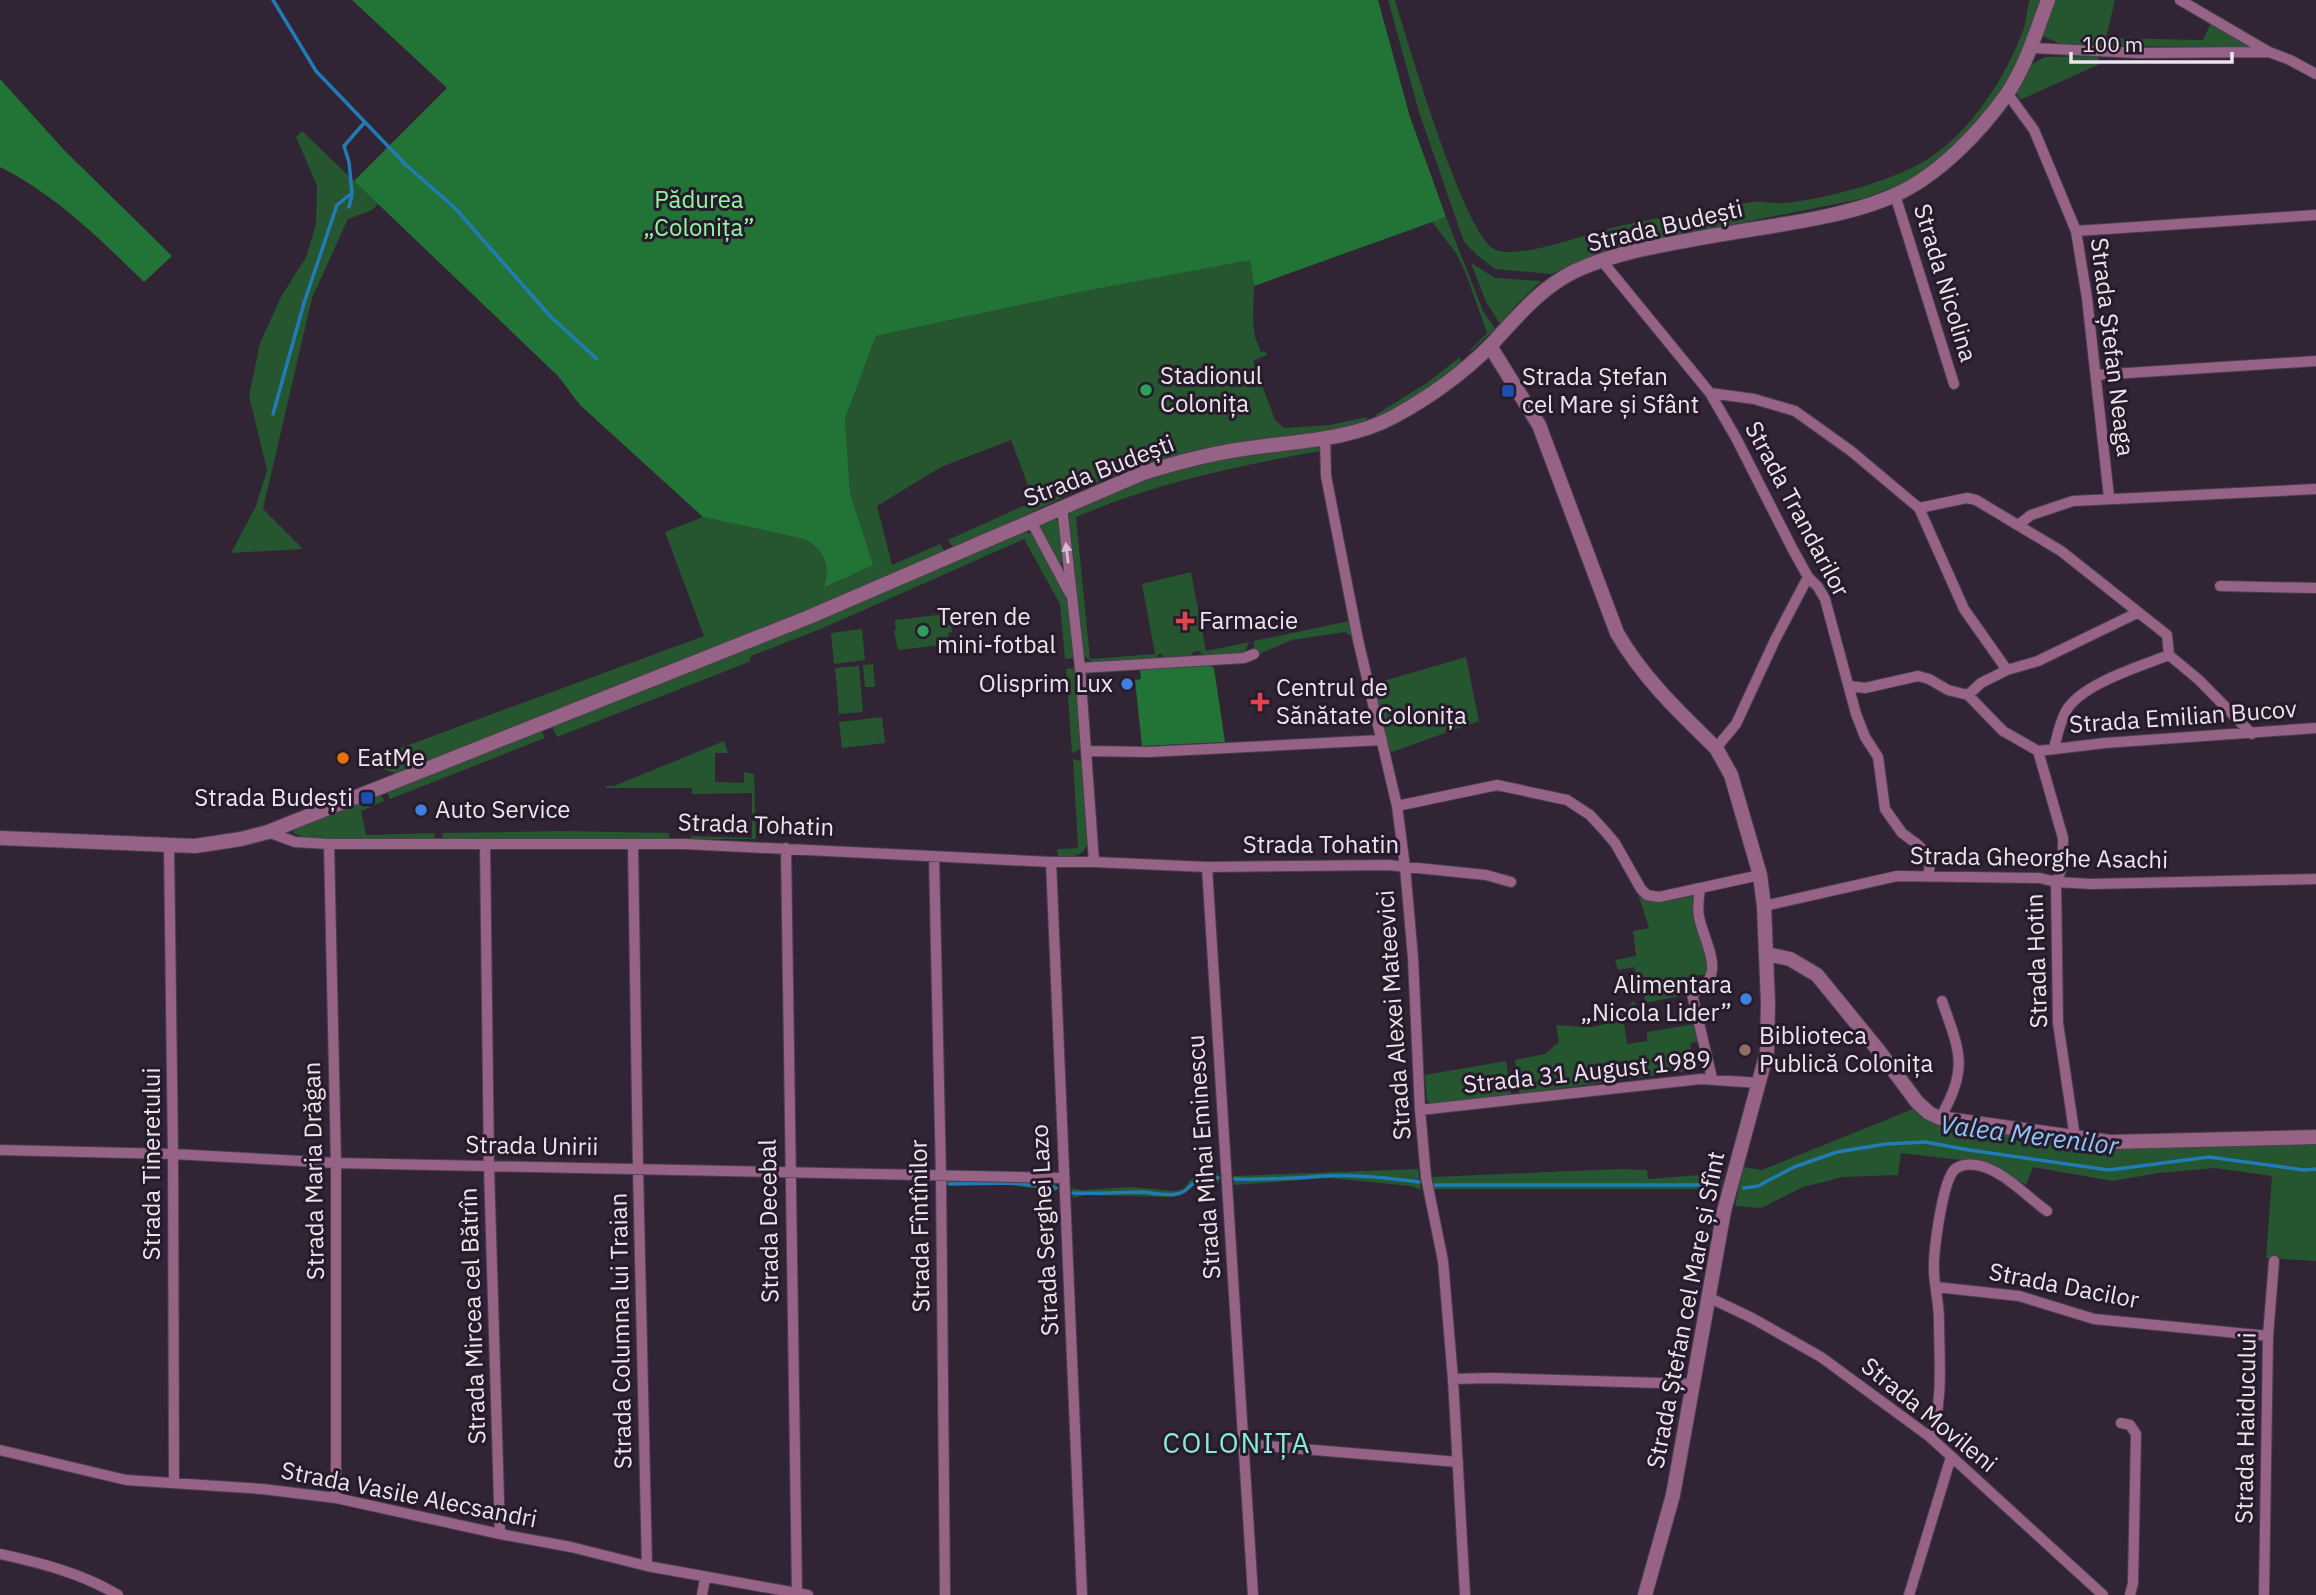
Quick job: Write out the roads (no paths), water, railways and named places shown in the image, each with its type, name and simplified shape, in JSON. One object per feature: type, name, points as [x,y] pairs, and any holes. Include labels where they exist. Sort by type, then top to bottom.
[{"type":"street","name":"Strada Budești","points":[[268,832],[809,617],[1062,507],[1170,464],[1240,449],[1354,432],[1396,416],[1433,392],[1490,346],[1546,288],[1577,270],[1648,248],[1835,213],[1895,195],[1942,163],[1974,133],[2007,93],[2030,48],[2048,0]]},
{"type":"street","points":[[2179,0],[2269,52],[2316,74]]},
{"type":"street","points":[[2030,48],[2138,53],[2269,52]]},
{"type":"street","name":"Strada Ștefan Neaga","points":[[2007,93],[2034,130],[2076,231],[2109,497]]},
{"type":"street","name":"Strada Nicolina","points":[[1895,195],[1954,384]]},
{"type":"street","points":[[2076,231],[2316,215]]},
{"type":"street","name":"Strada Trandarilor","points":[[1602,261],[1710,393],[1737,438],[1808,577],[1818,586],[1825,599],[1864,737],[1878,758],[1885,809],[1902,833],[1927,854],[1930,863],[1928,877]]},
{"type":"street","name":"Strada Ștefan cel Mare și Sfînt","points":[[1490,346],[1539,425],[1617,633],[1655,687],[1716,748],[1731,775],[1760,875],[1764,906],[1767,1052],[1734,1168],[1673,1495],[1645,1595]]},
{"type":"street","points":[[2095,375],[2316,360]]},
{"type":"street","points":[[1710,393],[1754,399],[1796,411],[1851,450],[1919,508],[1964,608],[2007,670]]},
{"type":"street","name":"Strada Alexei Mateevici","points":[[1325,437],[1326,476],[1358,640],[1397,806],[1405,867],[1426,1177],[1443,1261],[1453,1379],[1465,1595]]},
{"type":"street","points":[[2018,525],[2031,515],[2073,501],[2109,497],[2316,489]]},
{"type":"street","points":[[1919,508],[1967,498],[2061,551],[2167,635],[2169,654],[2252,734]]},
{"type":"street","points":[[1062,507],[1080,668],[1094,862]]},
{"type":"street","points":[[1031,521],[1073,599]]},
{"type":"street","points":[[1716,748],[1737,724],[1774,640],[1808,577]]},
{"type":"street","points":[[2220,586],[2316,587]]},
{"type":"street","points":[[1968,695],[1981,683],[2007,670],[2038,661],[2137,613]]},
{"type":"street","points":[[1080,668],[1244,658],[1254,654]]},
{"type":"street","name":"Strada Emilian Bucov","points":[[2054,748],[2066,710],[2077,698],[2124,673],[2169,654]]},
{"type":"street","points":[[1849,686],[1865,688],[1918,676],[1929,679],[1948,690],[1968,695],[2003,731],[2038,751]]},
{"type":"street","name":"Strada Emilian Bucov","points":[[2038,751],[2316,728]]},
{"type":"street","points":[[1086,751],[1148,752],[1382,740]]},
{"type":"street","name":"Strada Hotin","points":[[2038,751],[2063,838],[2063,865],[2056,882],[2058,1023],[2075,1138]]},
{"type":"street","points":[[1397,806],[1497,785],[1567,800],[1590,815],[1615,843],[1647,895],[1659,897],[1760,875]]},
{"type":"street","points":[[0,838],[169,846],[218,844],[268,832]]},
{"type":"street","name":"Strada Tohatin","points":[[268,832],[295,842],[329,844],[633,844],[786,848],[1207,867],[1388,865],[1486,875],[1511,882]]},
{"type":"street","name":"Strada Maria Drăgan","points":[[329,844],[336,1163],[336,1498]]},
{"type":"street","name":"Strada Mircea cel Bătrîn","points":[[485,844],[489,1167],[500,1534]]},
{"type":"street","name":"Strada Columna lui Traian","points":[[633,844],[647,1566]]},
{"type":"street","name":"Strada Tineretului","points":[[169,846],[174,1483]]},
{"type":"street","name":"Strada Decebal","points":[[786,848],[789,1172],[803,1594]]},
{"type":"street","name":"Strada Fîntînilor","points":[[934,856],[941,1177],[945,1595]]},
{"type":"street","name":"Strada Serghei Lazo","points":[[1051,862],[1082,1595]]},
{"type":"street","name":"Strada Mihai Eminescu","points":[[1207,867],[1253,1595]]},
{"type":"street","name":"Strada Gheorghe Asachi","points":[[1764,906],[1897,876],[2040,878],[2056,882],[2092,884],[2316,879]]},
{"type":"street","points":[[1700,889],[1698,909],[1713,964],[1710,981],[1704,988],[1692,994],[1712,1078]]},
{"type":"street","points":[[1766,954],[1790,959],[1816,975],[1917,1102],[1935,1115],[2110,1142],[2316,1137]]},
{"type":"street","points":[[1935,1115],[1953,1096],[1961,1068],[1958,1048],[1942,1002]]},
{"type":"street","name":"Strada 31 August 1989","points":[[1420,1110],[1712,1078],[1759,1083]]},
{"type":"street","name":"Strada Unirii","points":[[0,1150],[173,1154],[336,1163],[1063,1178]]},
{"type":"street","points":[[1930,1437],[1936,1420],[1938,1392],[1939,1307],[1935,1251],[1948,1180],[1959,1167],[1978,1165],[1992,1171],[2047,1211]]},
{"type":"street","name":"Strada Haiducului","points":[[2264,1595],[2268,1336],[2274,1261]]},
{"type":"street","name":"Strada Dacilor","points":[[1936,1287],[2019,1296],[2094,1319],[2268,1336]]},
{"type":"street","name":"Strada Movileni","points":[[1708,1297],[1821,1357],[1930,1437],[2103,1595]]},
{"type":"street","points":[[1453,1379],[1694,1384]]},
{"type":"street","points":[[2121,1423],[2130,1424],[2136,1434],[2133,1583],[2130,1595]]},
{"type":"street","points":[[1243,1444],[1458,1462]]},
{"type":"street","name":"Strada Vasile Alecsandri","points":[[0,1450],[126,1480],[262,1489],[336,1498],[500,1534],[571,1546],[705,1578],[803,1594]]},
{"type":"street","points":[[1909,1595],[1951,1457]]},
{"type":"street","points":[[0,1554],[55,1567],[118,1595]]},
{"type":"street","points":[[702,1595],[705,1578]]},
{"type":"waterway","points":[[273,0],[316,71],[406,165],[455,208],[550,316],[597,359]]},
{"type":"waterway","points":[[273,414],[304,303],[337,205],[352,193],[349,162],[344,146],[365,122]]},
{"type":"waterway","points":[[349,207],[352,195]]},
{"type":"waterway","name":"Valea Merenilor","points":[[1744,1188],[1758,1186],[1794,1167],[1837,1152],[1886,1144],[1925,1142],[2109,1170],[2209,1157],[2304,1170],[2316,1169]]},
{"type":"waterway","name":"Valea Merenilor","points":[[1235,1179],[1346,1176],[1419,1182]]},
{"type":"waterway","name":"Valea Merenilor","points":[[1073,1193],[1143,1192],[1172,1195],[1182,1193],[1201,1179],[1218,1178]]},
{"type":"waterway","name":"Valea Merenilor","points":[[949,1184],[1013,1183],[1056,1188]]},
{"type":"waterway","name":"Valea Merenilor","points":[[1435,1185],[1720,1185]]},
{"type":"place","name":"Stadionul Colonița","points":[[1146,390]]},
{"type":"place","name":"Strada Ștefan cel Mare și Sfânt","points":[[1508,391]]},
{"type":"place","name":"Farmacie","points":[[1185,621]]},
{"type":"place","name":"Teren de mini-fotbal","points":[[923,631]]},
{"type":"place","name":"Olisprim Lux","points":[[1127,684]]},
{"type":"place","name":"Centrul de Sănătate Colonița","points":[[1260,702]]},
{"type":"place","name":"EatMe","points":[[343,758]]},
{"type":"place","name":"Strada Budești","points":[[367,798]]},
{"type":"place","name":"Auto Service","points":[[421,810]]},
{"type":"place","name":"Alimentara „Nicola Lider”","points":[[1746,999]]},
{"type":"place","name":"Biblioteca Publică Colonița","points":[[1745,1050]]},
{"type":"district","name":"COLONIȚA","points":[[1237,1443]]},
{"type":"park label","name":"Pădurea „Colonița”","points":[[699,214]]}]
